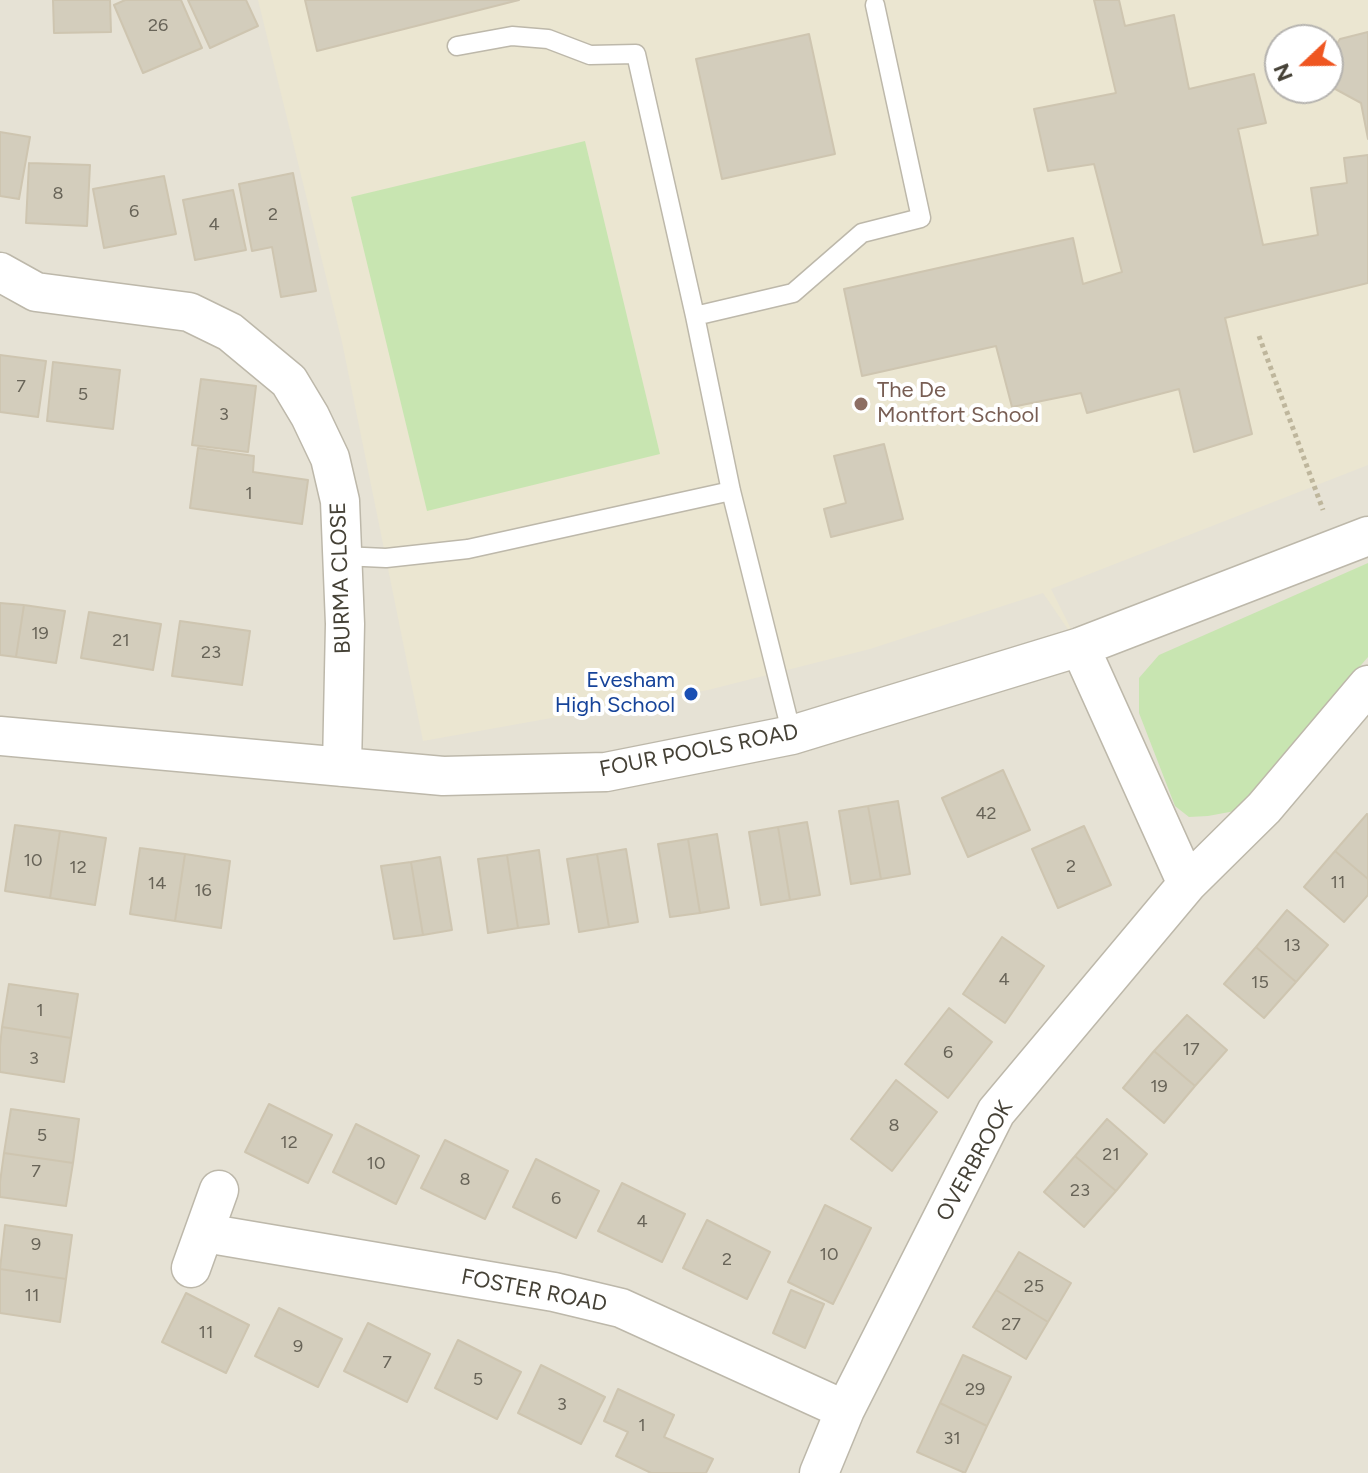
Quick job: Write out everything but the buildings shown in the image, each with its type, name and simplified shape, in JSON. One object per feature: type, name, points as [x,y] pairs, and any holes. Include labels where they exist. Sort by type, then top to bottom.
[{"type":"street","name":"BURMA CLOSE","points":[[0,272],[36,292],[189,312],[230,332],[289,381],[330,458],[340,501],[345,624],[342,767]]},
{"type":"street","name":"FOUR POOLS ROAD","points":[[0,736],[443,776],[606,772],[792,735],[1080,647],[1353,542]]},
{"type":"street","points":[[1080,647],[1187,884]]},
{"type":"street","name":"OVERBROOK","points":[[819,1473],[845,1410],[996,1112],[1187,884],[1264,808],[1368,685]]},
{"type":"street","points":[[191,1268],[219,1190]]},
{"type":"street","name":"FOSTER ROAD","points":[[205,1233],[554,1292],[621,1308],[845,1410]]},
{"type":"lane","points":[[695,316],[793,293],[862,233],[921,218],[875,5]]},
{"type":"lane","points":[[457,46],[512,36],[548,39],[590,55],[636,54],[731,491],[792,735]]},
{"type":"lane","points":[[342,556],[386,558],[468,549],[731,491]]},
{"type":"path","points":[[1259,336],[1353,542]]},
{"type":"shaded area","points":[[0,0],[1368,0],[1368,1473],[0,1473]]},
{"type":"shaded area","name":"The De Montfort School","points":[[258,0],[1368,0],[1368,465],[1051,589],[1080,647],[1043,593],[870,649],[708,690],[423,741],[342,342]]},
{"type":"green space","points":[[585,141],[660,454],[427,511],[351,197]]},
{"type":"green space","points":[[1368,563],[1368,657],[1235,811],[1189,817],[1175,806],[1139,713],[1139,678],[1159,655]]},
{"type":"place","name":"The De Montfort School","points":[[861,404]]},
{"type":"place","name":"Evesham High School","points":[[691,694]]}]
